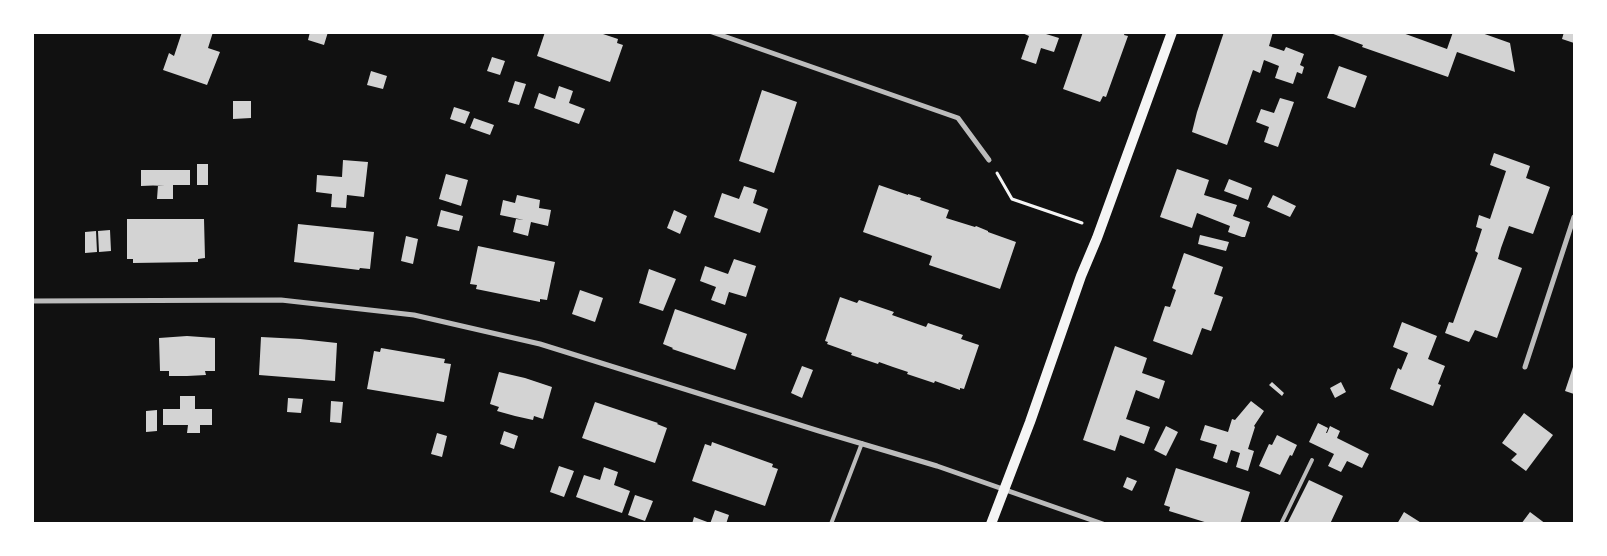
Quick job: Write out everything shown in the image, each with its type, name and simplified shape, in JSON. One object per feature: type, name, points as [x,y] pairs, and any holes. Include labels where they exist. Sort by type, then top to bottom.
[{"type":"main road","points":[[991,524],[1172,32]]},
{"type":"street","points":[[712,32],[958,118],[989,160]]},
{"type":"street","points":[[1525,367],[1574,217]]},
{"type":"street","points":[[32,301],[281,300],[414,315],[540,344],[1004,488],[1103,524]]},
{"type":"lane","points":[[833,523],[862,443]]},
{"type":"lane","points":[[1281,524],[1312,460]]},
{"type":"path","points":[[989,160],[1012,199],[1100,229]]},
{"type":"building","points":[[182,32],[213,32],[208,48],[220,52],[207,85],[163,70],[169,53],[174,56]]},
{"type":"building","points":[[310,32],[328,32],[324,45],[308,40]]},
{"type":"building","points":[[545,32],[597,32],[618,39],[617,43],[623,45],[610,82],[537,56]]},
{"type":"building","points":[[1020,32],[1047,32],[1046,34],[1059,38],[1054,52],[1041,48],[1036,64],[1021,59],[1029,36]]},
{"type":"building","points":[[1083,32],[1125,32],[1124,35],[1128,36],[1106,97],[1103,96],[1100,102],[1063,89]]},
{"type":"building","points":[[1224,32],[1273,32],[1269,46],[1284,51],[1286,47],[1304,54],[1300,65],[1304,67],[1302,74],[1297,72],[1293,84],[1275,78],[1279,66],[1264,60],[1260,73],[1253,70],[1227,145],[1192,132]]},
{"type":"building","points":[[1328,32],[1400,32],[1447,49],[1453,32],[1479,32],[1510,43],[1515,72],[1457,52],[1448,77],[1362,47],[1363,45]]},
{"type":"building","points":[[1564,32],[1574,32],[1574,43],[1562,39]]},
{"type":"building","points":[[492,57],[505,61],[500,75],[487,71]]},
{"type":"building","points":[[1339,66],[1367,76],[1355,108],[1327,98]]},
{"type":"building","points":[[371,71],[387,76],[383,89],[367,85]]},
{"type":"building","points":[[515,81],[526,84],[519,105],[508,102]]},
{"type":"building","points":[[559,86],[573,91],[569,103],[585,109],[579,124],[534,108],[539,93],[555,99]]},
{"type":"building","points":[[762,90],[797,102],[774,173],[739,161]]},
{"type":"building","points":[[1280,98],[1294,102],[1278,147],[1264,142],[1269,127],[1256,122],[1261,109],[1274,113]]},
{"type":"building","points":[[233,101],[251,101],[251,118],[233,119]]},
{"type":"building","points":[[454,107],[470,112],[465,124],[450,119]]},
{"type":"building","points":[[474,118],[494,125],[490,135],[470,128]]},
{"type":"building","points":[[1494,153],[1530,166],[1526,178],[1550,187],[1533,234],[1509,226],[1501,248],[1498,259],[1522,268],[1497,338],[1475,330],[1469,342],[1445,333],[1449,322],[1453,323],[1478,253],[1475,251],[1482,229],[1476,227],[1479,215],[1490,219],[1506,171],[1490,165]]},
{"type":"building","points":[[343,160],[368,162],[364,197],[347,195],[346,208],[331,207],[332,194],[316,192],[317,175],[342,177]]},
{"type":"building","points":[[197,164],[208,164],[208,185],[197,185]]},
{"type":"building","points":[[1177,169],[1209,180],[1204,195],[1237,205],[1233,216],[1250,222],[1245,237],[1228,232],[1230,226],[1197,213],[1192,228],[1160,217]]},
{"type":"building","points":[[141,170],[190,170],[190,185],[173,185],[173,199],[157,199],[158,185],[141,186]]},
{"type":"building","points":[[446,174],[468,180],[461,206],[439,199]]},
{"type":"building","points":[[1229,179],[1252,188],[1248,200],[1224,191]]},
{"type":"building","points":[[879,185],[921,198],[920,200],[949,210],[946,218],[976,226],[1016,242],[1000,289],[929,265],[932,256],[863,232]]},
{"type":"building","points":[[744,186],[757,190],[753,203],[768,209],[760,233],[714,217],[722,193],[739,199]]},
{"type":"building","points":[[517,195],[540,200],[539,208],[551,210],[548,226],[531,222],[528,236],[513,232],[516,219],[524,220],[500,215],[503,200],[515,203]]},
{"type":"building","points":[[1273,195],[1296,206],[1290,217],[1267,207]]},
{"type":"building","points":[[441,210],[463,216],[459,231],[437,226]]},
{"type":"building","points":[[674,210],[687,216],[680,234],[667,228]]},
{"type":"building","points":[[127,219],[204,219],[205,258],[198,259],[198,262],[133,263],[133,259],[127,259]]},
{"type":"building","points":[[298,224],[374,232],[370,269],[360,268],[359,270],[294,262]]},
{"type":"building","points":[[110,230],[111,251],[99,252],[98,231]]},
{"type":"building","points":[[96,231],[97,252],[85,253],[85,232]]},
{"type":"building","points":[[1200,235],[1229,242],[1226,251],[1198,244]]},
{"type":"building","points":[[406,236],[418,239],[413,264],[401,261]]},
{"type":"building","points":[[478,246],[555,262],[547,300],[540,299],[540,302],[476,289],[477,285],[470,284]]},
{"type":"building","points":[[1184,253],[1223,267],[1214,294],[1223,297],[1211,331],[1202,328],[1192,355],[1153,341],[1165,306],[1170,307],[1176,290],[1172,288]]},
{"type":"building","points":[[734,259],[756,266],[746,297],[729,292],[725,305],[711,300],[716,287],[700,281],[705,266],[728,274]]},
{"type":"building","points":[[649,269],[676,279],[663,311],[639,303]]},
{"type":"building","points":[[580,290],[603,298],[595,322],[572,314]]},
{"type":"building","points":[[840,297],[857,303],[859,300],[894,312],[892,315],[926,327],[928,323],[963,335],[961,339],[979,345],[964,389],[960,388],[960,390],[935,381],[934,383],[879,362],[878,364],[851,355],[852,353],[827,344],[828,342],[825,341]]},
{"type":"building","points":[[675,309],[747,334],[735,370],[672,349],[663,344]]},
{"type":"building","points":[[1402,322],[1437,336],[1428,359],[1445,366],[1438,384],[1441,385],[1433,406],[1390,389],[1398,368],[1401,370],[1408,353],[1393,347]]},
{"type":"building","points":[[187,336],[215,338],[215,371],[205,371],[206,375],[169,376],[169,371],[160,371],[159,338]]},
{"type":"building","points":[[261,337],[337,343],[335,381],[259,375]]},
{"type":"building","points":[[1115,346],[1147,358],[1142,373],[1165,381],[1159,399],[1136,390],[1126,419],[1150,427],[1144,444],[1120,435],[1115,451],[1083,440]]},
{"type":"building","points":[[381,348],[445,359],[444,363],[451,364],[444,402],[367,389],[374,351],[380,352]]},
{"type":"building","points":[[1574,364],[1574,394],[1565,391]]},
{"type":"building","points":[[802,366],[813,370],[802,398],[791,393]]},
{"type":"building","points":[[499,372],[552,387],[543,419],[534,416],[533,420],[497,411],[499,407],[490,404]]},
{"type":"building","points":[[1272,382],[1284,393],[1282,396],[1269,385]]},
{"type":"building","points":[[1341,382],[1346,392],[1335,398],[1330,388]]},
{"type":"building","points":[[180,396],[195,396],[195,409],[212,409],[212,425],[200,425],[200,433],[187,433],[188,425],[163,425],[163,409],[180,409]]},
{"type":"building","points":[[288,398],[303,399],[301,413],[287,412]]},
{"type":"building","points":[[331,401],[343,402],[341,423],[330,422]]},
{"type":"building","points":[[1251,401],[1264,411],[1254,426],[1248,449],[1254,451],[1248,471],[1236,467],[1240,453],[1231,450],[1227,463],[1213,458],[1217,445],[1200,440],[1205,425],[1228,432],[1232,419],[1235,420]]},
{"type":"building","points":[[595,402],[658,423],[667,428],[655,463],[582,438]]},
{"type":"building","points":[[157,410],[157,431],[146,432],[146,411]]},
{"type":"building","points":[[1524,413],[1553,435],[1526,471],[1511,460],[1517,454],[1502,443]]},
{"type":"building","points":[[1318,423],[1328,428],[1326,433],[1330,426],[1340,431],[1337,438],[1369,454],[1362,468],[1347,461],[1341,472],[1328,466],[1334,454],[1309,442]]},
{"type":"building","points":[[1166,426],[1178,432],[1166,456],[1154,450]]},
{"type":"building","points":[[504,431],[518,436],[514,449],[500,444]]},
{"type":"building","points":[[437,433],[447,436],[442,457],[431,454]]},
{"type":"building","points":[[1277,435],[1297,445],[1280,475],[1259,466],[1269,444],[1272,445]]},
{"type":"building","points":[[712,442],[773,464],[772,467],[778,469],[765,506],[692,481],[705,444],[711,446]]},
{"type":"building","points":[[559,466],[574,471],[564,497],[550,492]]},
{"type":"building","points":[[604,467],[618,472],[614,485],[630,491],[622,513],[576,497],[584,475],[600,480]]},
{"type":"building","points":[[1176,468],[1250,492],[1240,524],[1211,524],[1169,511],[1170,507],[1164,505]]},
{"type":"building","points":[[1127,477],[1137,481],[1132,491],[1123,487]]},
{"type":"building","points":[[1309,480],[1343,496],[1330,524],[1287,524]]},
{"type":"building","points":[[635,495],[653,501],[645,521],[628,515]]},
{"type":"building","points":[[715,510],[729,515],[726,524],[710,524]]},
{"type":"building","points":[[1404,512],[1423,524],[1397,524]]},
{"type":"building","points":[[1530,512],[1546,524],[1521,524]]},
{"type":"building","points":[[694,517],[710,523],[710,524],[692,524]]}]
